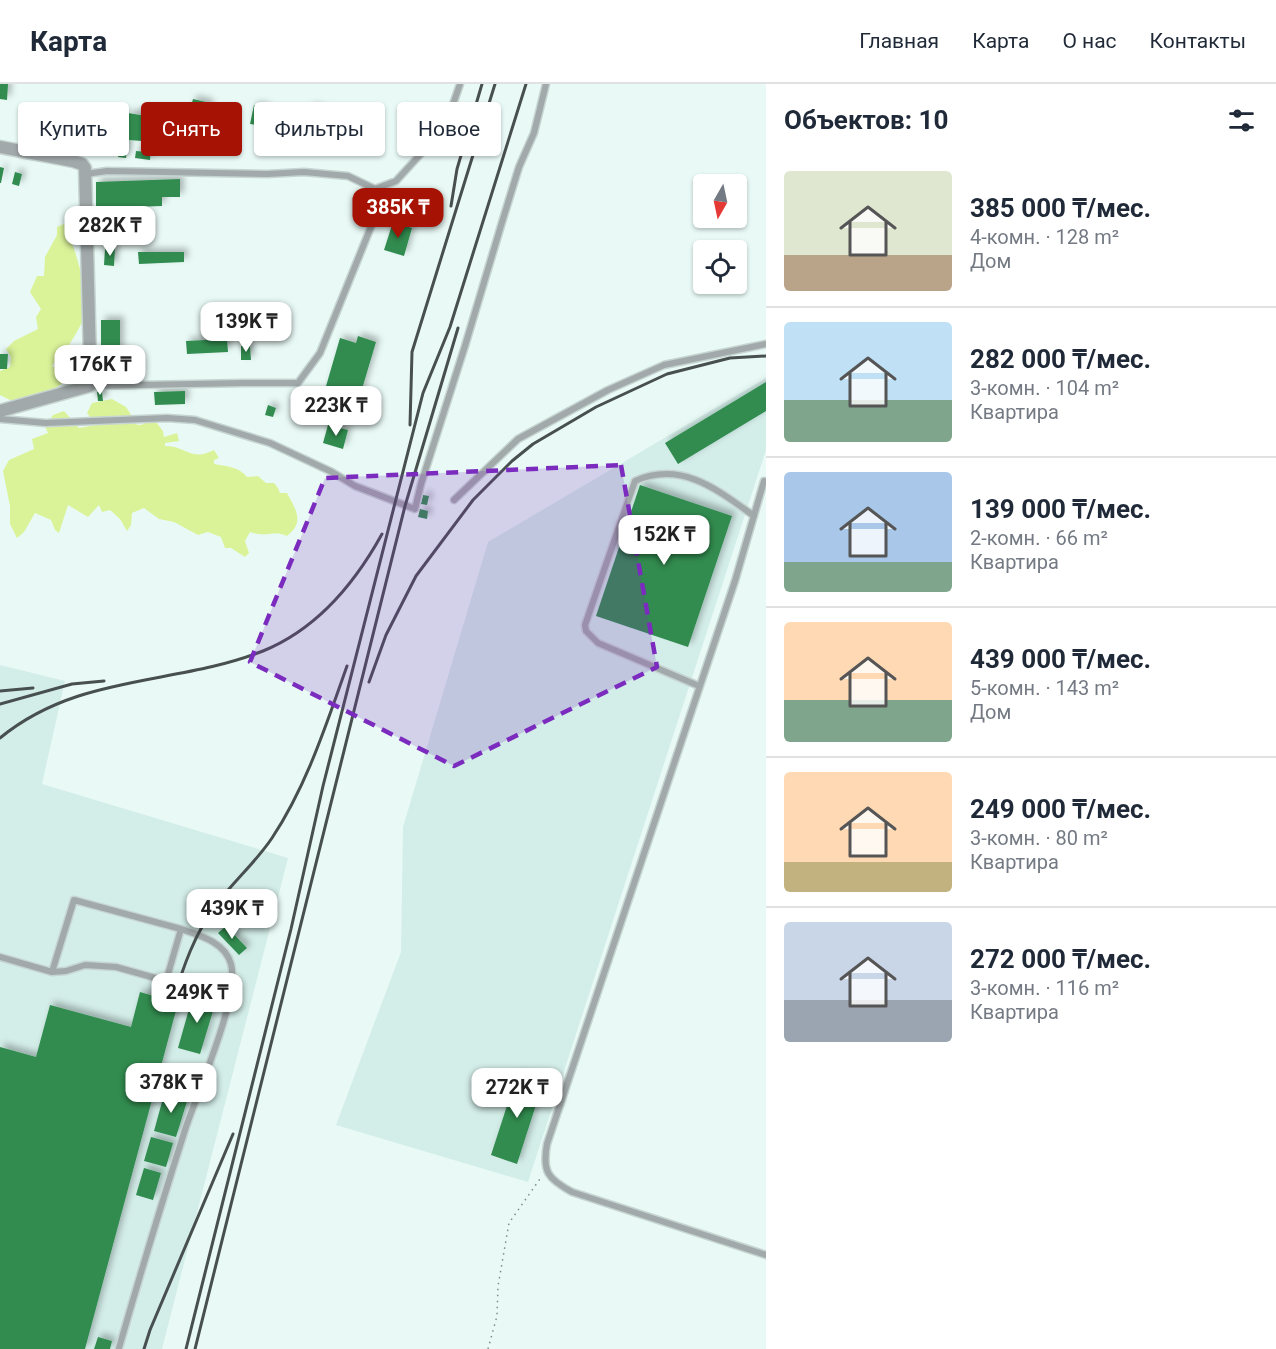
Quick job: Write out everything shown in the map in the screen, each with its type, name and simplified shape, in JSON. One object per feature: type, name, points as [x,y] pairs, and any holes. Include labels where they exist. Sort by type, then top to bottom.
[{"type":"street","points":[[0,147],[82,164],[85,174],[89,386],[0,411]]},
{"type":"lane","points":[[85,174],[107,171],[267,174],[304,172],[348,177],[375,189],[396,181],[428,146],[448,118],[460,84]]},
{"type":"lane","points":[[0,419],[46,423],[167,418],[195,420],[270,442],[332,472],[354,486],[415,509],[519,167],[534,133],[546,84]]},
{"type":"lane","points":[[89,386],[298,383],[320,353],[377,212],[375,189]]},
{"type":"lane","points":[[454,500],[518,439],[608,390],[664,364],[766,344]]},
{"type":"lane","points":[[699,686],[598,643],[586,631],[585,625],[635,481],[650,474],[670,472],[693,478],[718,490],[754,516]]},
{"type":"lane","points":[[764,480],[735,581],[547,1144],[544,1159],[547,1172],[556,1183],[572,1192],[766,1255]]},
{"type":"lane","points":[[52,972],[74,900],[206,938],[224,950],[231,961],[233,974],[225,1018],[186,1128],[119,1348]]},
{"type":"lane","points":[[0,957],[52,972],[66,971],[85,964],[127,970],[166,981],[181,929]]},
{"type":"path","points":[[488,1349],[497,1316],[498,1286],[509,1223],[539,1179],[547,1172]]},
{"type":"highlighted area","points":[[621,465],[657,667],[454,766],[250,662],[325,478]]},
{"type":"shaded area","points":[[766,378],[766,450],[528,1182],[336,1125],[401,952],[403,827],[488,542]]},
{"type":"shaded area","points":[[0,665],[65,681],[42,784],[288,858],[162,1349],[0,1349]]},
{"type":"green space","points":[[64,224],[77,258],[84,286],[83,320],[71,342],[52,367],[60,367],[66,371],[62,384],[22,401],[10,400],[0,395],[0,371],[10,367],[11,357],[6,349],[14,341],[38,329],[36,317],[41,309],[30,292],[37,276],[44,276],[45,257],[57,235],[57,227]]},
{"type":"green space","points":[[112,399],[126,407],[135,421],[134,424],[156,422],[163,431],[164,437],[177,433],[179,441],[165,443],[165,446],[194,454],[214,450],[219,458],[214,460],[214,464],[236,469],[247,477],[258,476],[266,483],[274,483],[280,493],[287,493],[296,510],[297,521],[293,531],[287,536],[250,532],[245,541],[249,553],[245,557],[231,548],[225,548],[221,537],[208,532],[198,535],[174,522],[159,519],[144,508],[132,513],[131,525],[127,531],[120,519],[110,510],[102,512],[99,505],[88,517],[68,505],[59,533],[55,530],[51,520],[35,513],[24,532],[17,538],[10,524],[10,506],[3,471],[9,460],[34,449],[32,439],[48,433],[45,426],[53,415],[64,411],[79,428],[96,425],[87,413],[92,403]]},
{"type":"building","points":[[0,84],[8,84],[7,100],[0,99]]},
{"type":"building","points":[[254,105],[254,125],[250,124]]},
{"type":"building","points":[[129,113],[141,115],[141,141],[129,140]]},
{"type":"building","points":[[136,151],[141,151],[141,156],[150,156],[150,160],[135,158]]},
{"type":"building","points":[[0,167],[4,168],[1,183],[0,183]]},
{"type":"building","points":[[15,172],[22,174],[19,186],[12,184]]},
{"type":"building","points":[[180,179],[180,197],[162,197],[162,206],[96,208],[96,182]]},
{"type":"building","points":[[393,222],[412,228],[404,256],[384,250]]},
{"type":"building","points":[[115,248],[114,266],[104,265],[105,249]]},
{"type":"building","points":[[138,252],[184,252],[184,262],[139,264]]},
{"type":"building","points":[[101,320],[120,320],[120,375],[101,375]]},
{"type":"building","points":[[358,336],[376,342],[354,416],[343,413],[345,407],[322,400],[340,338],[356,343]]},
{"type":"building","points":[[227,339],[228,352],[187,354],[186,341]]},
{"type":"building","points":[[241,346],[250,346],[251,360],[241,360]]},
{"type":"building","points":[[0,354],[8,354],[7,369],[0,369]]},
{"type":"building","points":[[766,382],[766,411],[678,464],[665,443]]},
{"type":"building","points":[[185,391],[185,404],[155,405],[154,392]]},
{"type":"building","points":[[97,392],[102,392],[103,401],[98,401]]},
{"type":"building","points":[[268,405],[276,408],[273,417],[265,415]]},
{"type":"building","points":[[328,425],[348,430],[343,449],[323,443]]},
{"type":"building","points":[[640,485],[732,516],[688,647],[596,616]]},
{"type":"building","points":[[423,495],[429,496],[427,505],[421,504]]},
{"type":"building","points":[[420,509],[428,511],[427,519],[418,517]]},
{"type":"building","points":[[226,926],[247,948],[239,955],[218,933]]},
{"type":"building","points":[[140,992],[178,1003],[85,1349],[0,1349],[0,1047],[36,1057],[50,1005],[131,1027]]},
{"type":"building","points":[[193,995],[216,1001],[200,1054],[178,1048]]},
{"type":"building","points":[[517,1075],[543,1083],[517,1164],[491,1155]]},
{"type":"building","points":[[165,1091],[188,1098],[176,1137],[154,1131]]},
{"type":"building","points":[[151,1137],[173,1143],[166,1167],[144,1161]]},
{"type":"building","points":[[144,1168],[161,1173],[153,1200],[136,1195]]},
{"type":"building","points":[[98,1337],[112,1341],[110,1349],[94,1349]]},
{"type":"railway","points":[[451,206],[457,169],[482,84]]},
{"type":"railway","points":[[410,425],[412,352],[495,84]]},
{"type":"railway","points":[[186,1349],[291,929],[323,786],[423,393],[450,327],[526,84]]},
{"type":"railway","points":[[195,1349],[405,506],[458,328]]},
{"type":"railway","points":[[369,682],[386,635],[416,576],[473,500],[512,461],[533,444],[596,407],[667,374],[730,358],[766,356]]},
{"type":"railway","points":[[0,738],[30,717],[62,702],[128,683],[230,662],[283,642],[333,603],[360,570],[382,534]]},
{"type":"railway","points":[[173,1001],[190,951],[202,927],[223,897],[266,847],[296,797],[315,754],[347,666]]},
{"type":"railway","points":[[0,704],[72,684],[104,681]]},
{"type":"railway","points":[[0,691],[33,688]]},
{"type":"railway","points":[[144,1349],[233,1134]]}]
